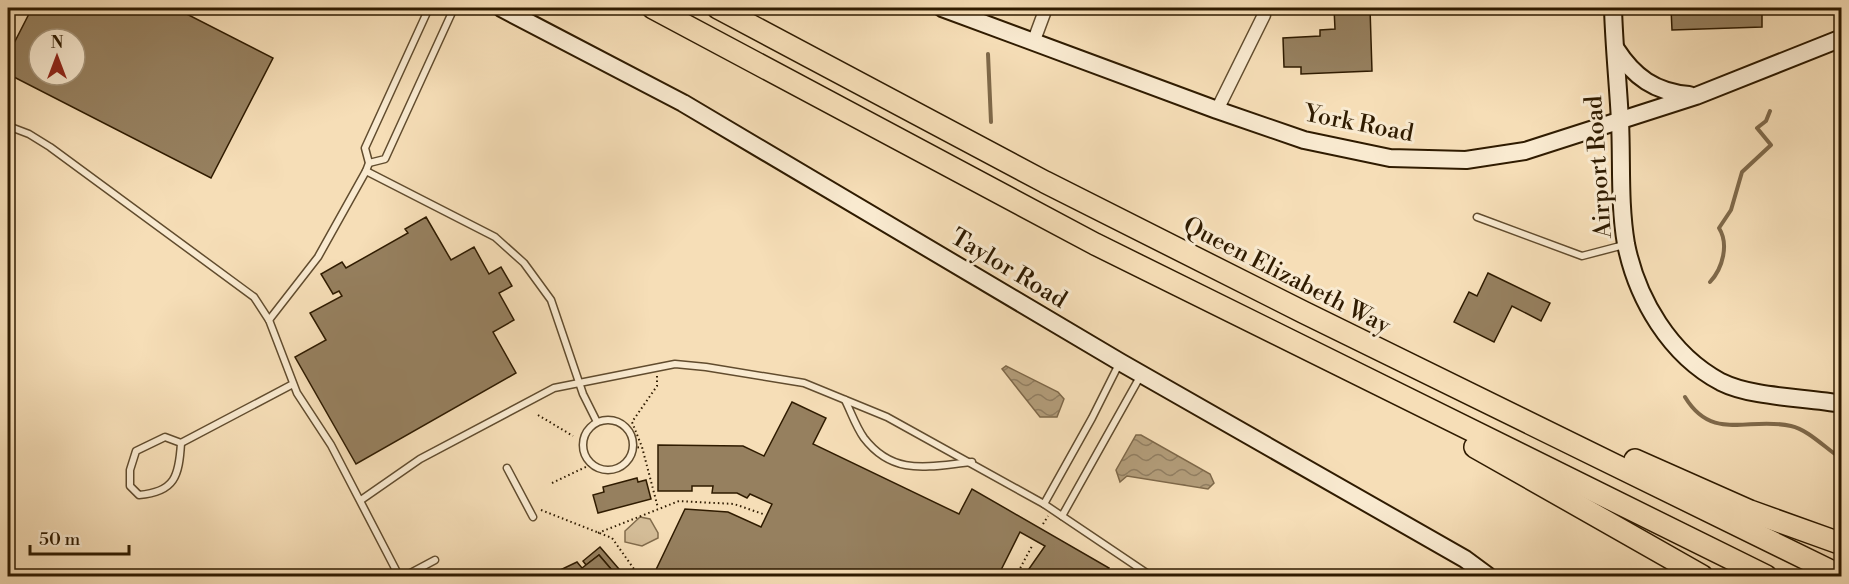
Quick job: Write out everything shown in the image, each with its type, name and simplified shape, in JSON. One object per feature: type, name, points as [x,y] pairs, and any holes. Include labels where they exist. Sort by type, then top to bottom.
[{"type":"highway","points":[[653,8],[1095,244],[1766,576]]},
{"type":"highway","name":"Queen Elizabeth Way","points":[[718,8],[1045,182],[1303,312],[1841,576]]},
{"type":"highway","points":[[1303,312],[1750,511],[1842,544]]},
{"type":"highway","points":[[1263,327],[1702,576]]},
{"type":"main road","name":"Taylor Road","points":[[501,8],[683,103],[1120,362],[1465,558],[1488,576]]},
{"type":"main road","name":"York Road","points":[[942,8],[1216,110],[1304,140],[1390,158],[1466,160],[1525,151],[1696,96],[1842,38]]},
{"type":"main road","name":"Airport Road","points":[[1613,8],[1622,203],[1627,244],[1639,285],[1660,328],[1694,364],[1722,382],[1759,392],[1842,404]]},
{"type":"main road","points":[[1614,45],[1627,67],[1647,84],[1670,94],[1696,96]]},
{"type":"street","points":[[1033,43],[1046,8]]},
{"type":"street","points":[[1216,110],[1263,15],[1263,8]]},
{"type":"lane","points":[[269,320],[318,257],[366,171],[369,163],[365,148],[429,8]]},
{"type":"lane","points":[[369,163],[385,159],[454,8]]},
{"type":"lane","points":[[8,126],[29,134],[50,147],[238,283],[254,297],[269,320],[293,384],[361,500],[384,553],[399,576]]},
{"type":"lane","points":[[366,171],[495,237],[524,263],[551,300],[597,422]]},
{"type":"lane","points":[[1477,217],[1582,256],[1627,244]]},
{"type":"lane","points":[[1044,504],[1120,362]]},
{"type":"lane","points":[[361,500],[430,454],[554,388],[675,364],[804,383],[887,417],[972,462],[1044,504],[1151,576]]},
{"type":"lane","points":[[1062,516],[1142,373]]},
{"type":"lane","points":[[182,443],[293,384]]},
{"type":"lane","points":[[845,399],[864,438],[891,463],[917,467],[972,462]]},
{"type":"lane","points":[[612,420],[626,428],[633,448],[630,456],[621,466],[606,470],[592,464],[586,458],[583,442],[590,427],[597,422],[612,420]]},
{"type":"lane","points":[[165,436],[182,443],[179,471],[172,483],[154,494],[139,495],[130,486],[130,470],[136,452],[165,436]]},
{"type":"lane","points":[[507,468],[533,516]]},
{"type":"lane","points":[[405,576],[435,560]]},
{"type":"path","points":[[657,368],[657,386],[632,422],[642,447],[658,509]]},
{"type":"path","points":[[538,415],[573,436]]},
{"type":"path","points":[[633,448],[642,447]]},
{"type":"path","points":[[552,483],[592,464]]},
{"type":"path","points":[[598,532],[679,501],[734,504],[763,514]]},
{"type":"path","points":[[539,509],[612,538],[639,576]]},
{"type":"path","points":[[1016,576],[1032,546]]},
{"type":"shaded area","points":[[640,517],[650,519],[658,533],[658,538],[642,546],[625,542],[625,531]]},
{"type":"water","points":[[1006,366],[1058,392],[1064,399],[1057,417],[1040,417],[1002,369]]},
{"type":"water","points":[[1136,435],[1141,435],[1210,474],[1214,483],[1208,489],[1127,476],[1120,482],[1116,470]]},
{"type":"building","points":[[32,8],[175,8],[273,58],[211,178],[33,87],[87,87],[87,27],[27,27],[27,84],[8,74],[8,55]]},
{"type":"building","points":[[1334,8],[1370,8],[1372,71],[1301,74],[1301,67],[1284,67],[1283,38],[1320,36],[1320,30],[1335,29]]},
{"type":"building","points":[[1671,8],[1762,8],[1762,27],[1672,30]]},
{"type":"building","points":[[426,217],[451,260],[474,247],[489,274],[501,267],[512,286],[499,293],[514,320],[493,332],[516,373],[356,464],[295,357],[326,340],[310,313],[342,296],[339,291],[333,294],[321,274],[342,262],[346,268],[408,233],[405,229]]},
{"type":"building","points":[[1488,273],[1550,303],[1541,321],[1512,306],[1494,342],[1454,322],[1469,292],[1477,296]]},
{"type":"building","points":[[792,402],[826,418],[813,444],[959,514],[972,489],[1109,568],[1103,576],[1024,576],[1045,546],[1020,532],[998,576],[653,576],[685,509],[728,512],[761,527],[772,504],[750,494],[747,498],[737,493],[712,493],[713,486],[692,486],[692,491],[658,491],[658,445],[743,446],[764,456]]},
{"type":"building","points":[[637,478],[638,482],[646,480],[651,499],[598,513],[593,495],[604,492],[603,487]]},
{"type":"building","points":[[600,547],[625,576],[617,576],[599,555],[586,565],[583,561]]},
{"type":"building","points":[[599,555],[617,576],[535,576],[545,571],[554,573],[577,562],[582,568]]},
{"type":"waterway","points":[[988,54],[991,122]]},
{"type":"waterway","points":[[1710,282],[1723,256],[1724,241],[1719,228],[1731,210],[1742,172],[1771,145],[1757,128],[1766,121],[1770,111]]},
{"type":"waterway","points":[[1685,397],[1707,420],[1720,424],[1776,424],[1798,428],[1842,459]]}]
